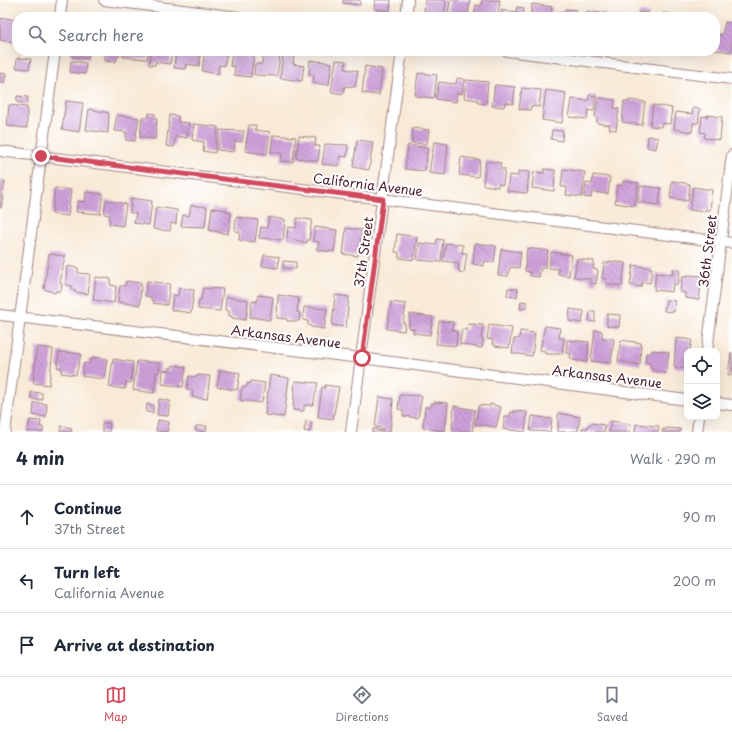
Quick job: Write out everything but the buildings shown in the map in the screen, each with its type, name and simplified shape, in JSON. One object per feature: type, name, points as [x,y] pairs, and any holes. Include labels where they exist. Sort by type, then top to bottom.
[{"type":"street","points":[[61,12],[62,0]]},
{"type":"street","points":[[104,0],[199,12]]},
{"type":"street","points":[[407,12],[408,0]]},
{"type":"street","points":[[5,432],[54,56]]},
{"type":"street","name":"37th Street","points":[[352,432],[401,56]]},
{"type":"street","points":[[547,56],[732,79]]},
{"type":"street","name":"California Avenue","points":[[0,151],[732,243]]},
{"type":"street","name":"36th Street","points":[[707,348],[732,155]]},
{"type":"street","name":"Arkansas Avenue","points":[[0,315],[362,358],[684,400]]},
{"type":"street","points":[[720,404],[732,405]]},
{"type":"street","points":[[697,432],[699,420]]},
{"type":"route","points":[[41,156],[383,199],[362,358]]}]
